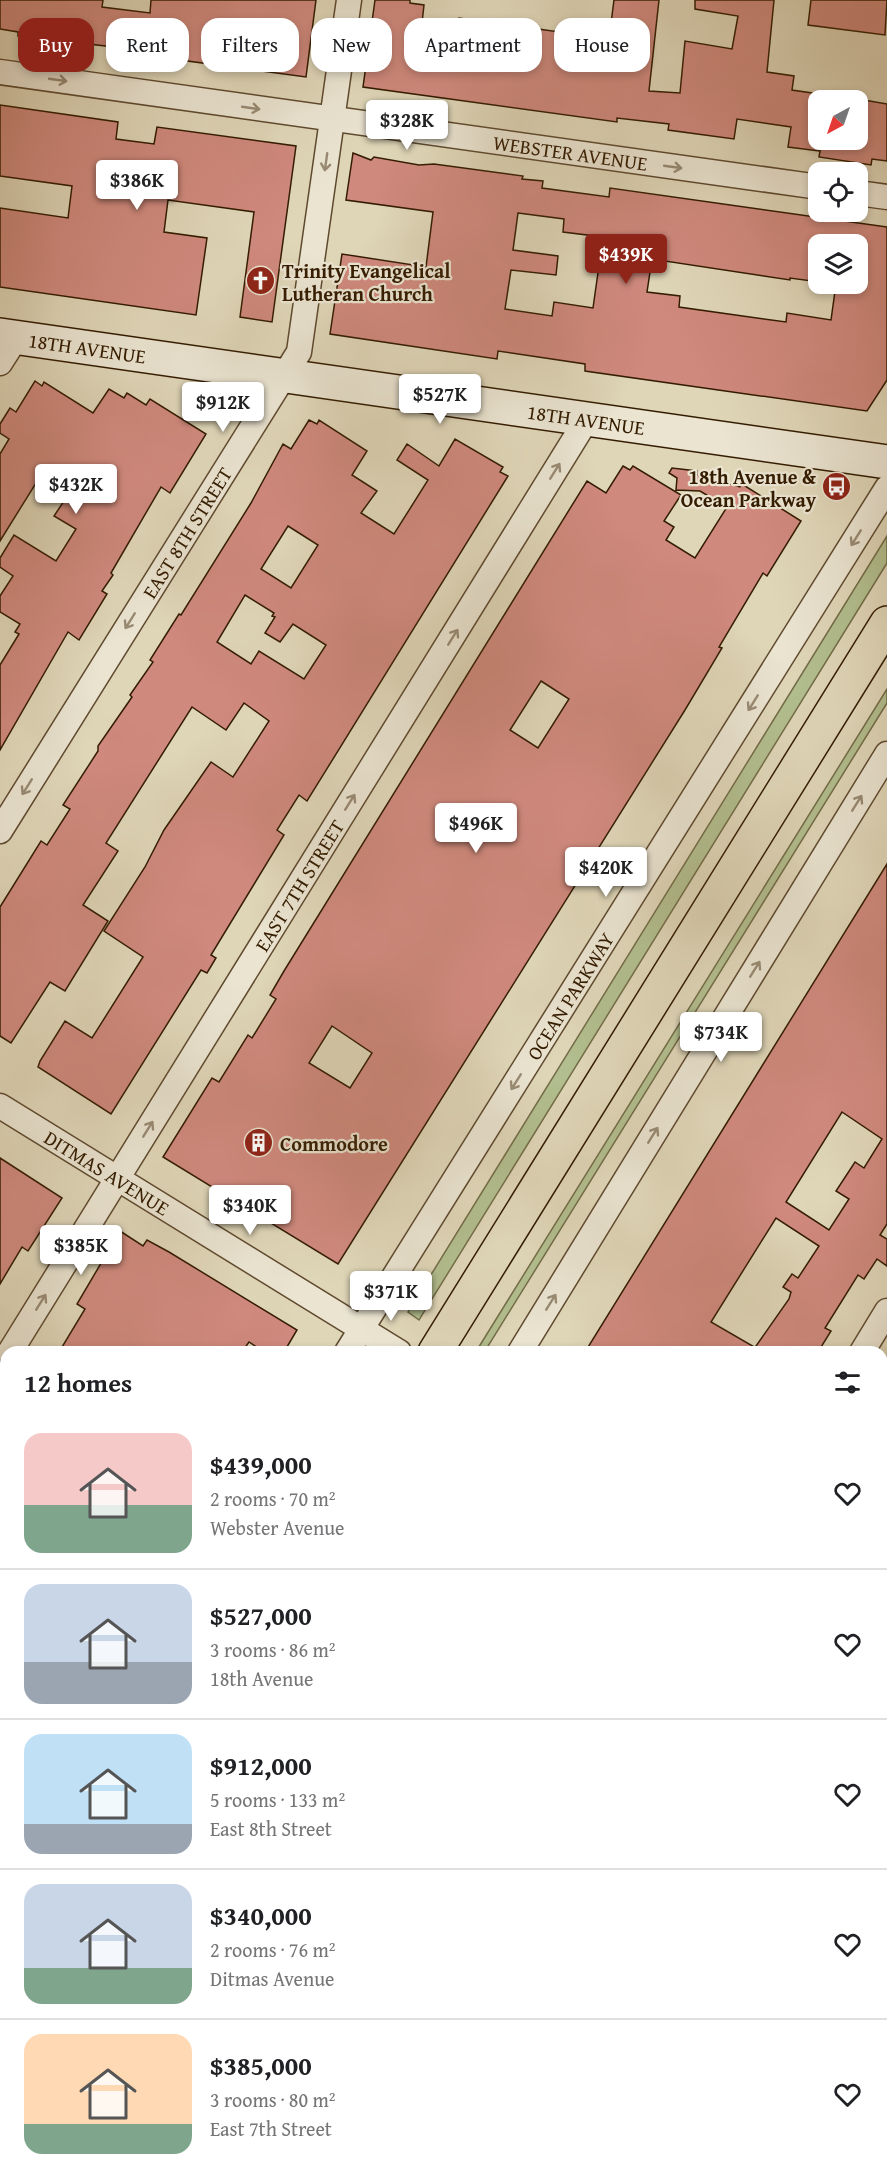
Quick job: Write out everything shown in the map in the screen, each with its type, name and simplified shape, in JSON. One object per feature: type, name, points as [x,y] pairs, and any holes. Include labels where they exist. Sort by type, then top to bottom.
[{"type":"main road","points":[[439,1346],[887,623]]},
{"type":"street","name":"EAST 8TH STREET","points":[[0,831],[299,352],[349,0]]},
{"type":"street","name":"WEBSTER AVENUE","points":[[0,72],[808,185]]},
{"type":"street","points":[[868,194],[887,197]]},
{"type":"street","name":"18TH AVENUE","points":[[5,345],[282,378],[887,462]]},
{"type":"street","name":"EAST 7TH STREET","points":[[14,1346],[587,420]]},
{"type":"street","name":"OCEAN PARKWAY","points":[[351,1346],[887,488]]},
{"type":"street","points":[[524,1346],[887,754]]},
{"type":"street","name":"DITMAS AVENUE","points":[[0,1106],[389,1346]]},
{"type":"street","points":[[866,1346],[887,1311]]},
{"type":"green space","points":[[887,536],[887,563],[419,1320],[408,1312]]},
{"type":"green space","points":[[887,689],[887,703],[488,1346],[479,1346]]},
{"type":"building","points":[[0,0],[103,0],[102,7],[150,13],[151,0],[316,0],[314,18],[311,18],[306,77],[269,72],[299,72],[299,18],[201,18],[201,63],[189,61],[189,18],[106,18],[106,46],[94,45],[94,18],[18,18],[18,32],[0,29]]},
{"type":"building","points":[[375,0],[410,0],[410,3],[424,5],[423,18],[404,18],[404,72],[542,72],[542,30],[554,31],[554,72],[650,72],[650,18],[612,18],[614,0],[659,0],[649,91],[680,93],[685,41],[732,49],[738,16],[695,9],[695,0],[774,0],[767,72],[794,76],[792,90],[808,92],[808,150],[788,147],[791,127],[737,119],[734,139],[668,130],[669,124],[617,118],[617,122],[363,87],[365,72],[392,72],[392,18],[373,18]]},
{"type":"building","points":[[811,0],[887,0],[885,35],[808,25]]},
{"type":"building","points":[[868,101],[887,104],[887,161],[872,159],[871,165],[868,162],[819,157],[820,150],[868,150]]},
{"type":"building","points":[[0,105],[118,122],[116,139],[154,144],[157,127],[296,146],[272,322],[240,317],[254,212],[168,200],[164,232],[207,238],[196,315],[0,287],[0,208],[68,218],[72,186],[0,176]]},
{"type":"building","points":[[353,153],[371,160],[374,157],[419,165],[434,164],[523,176],[522,179],[543,181],[542,188],[609,197],[610,188],[808,216],[808,222],[851,222],[887,227],[887,380],[867,411],[585,371],[585,364],[498,351],[497,359],[330,334],[342,254],[426,267],[433,212],[346,200]],"holes":[[[518,213],[564,219],[563,232],[603,237],[593,308],[554,302],[552,316],[505,309],[511,270],[556,275],[558,256],[513,250]],[[808,234],[868,234],[868,294],[835,294],[831,320],[787,313],[786,322],[679,307],[680,296],[647,292],[652,259],[790,280],[790,278],[808,280]]]},
{"type":"building","points":[[35,381],[42,386],[44,382],[93,413],[109,389],[124,398],[127,393],[146,405],[150,399],[206,434],[170,493],[161,487],[111,573],[113,575],[102,591],[107,594],[79,640],[68,632],[0,750],[0,665],[19,634],[15,632],[20,624],[0,612],[0,596],[13,576],[0,567],[0,558],[14,535],[56,561],[76,529],[54,516],[64,501],[36,483],[0,541],[0,454],[9,439],[0,433],[0,424],[10,408],[16,412]]},
{"type":"building","points":[[309,420],[317,424],[319,420],[367,451],[352,475],[377,491],[361,513],[394,534],[428,480],[397,460],[407,444],[439,466],[455,439],[503,467],[500,472],[508,476],[307,801],[299,795],[277,830],[284,835],[211,955],[216,958],[207,973],[201,970],[111,1114],[38,1067],[40,1061],[65,1021],[92,1038],[143,957],[104,931],[145,867],[164,830],[211,762],[233,777],[269,721],[244,703],[226,730],[192,707],[106,843],[118,851],[83,905],[108,921],[65,991],[50,982],[11,1043],[0,1036],[0,907],[41,841],[47,845],[70,809],[63,805],[98,751],[98,746],[132,697],[130,695],[153,662],[150,660],[251,503],[283,444],[291,449]],"holes":[[[288,526],[318,545],[291,588],[261,569]],[[245,595],[274,613],[272,616],[275,617],[265,633],[280,642],[293,624],[326,645],[304,679],[259,651],[251,664],[217,642]]]},
{"type":"building","points":[[623,466],[630,470],[633,466],[681,495],[664,521],[674,527],[666,540],[695,558],[727,507],[700,491],[676,490],[677,478],[669,473],[672,468],[697,471],[697,475],[740,487],[742,484],[801,521],[767,576],[763,573],[685,710],[338,1264],[163,1157],[212,1078],[219,1082],[248,1035],[252,1038],[276,999],[270,995],[284,971],[587,481],[606,493]],"holes":[[[541,681],[569,699],[538,748],[510,730]],[[332,1026],[372,1053],[350,1088],[309,1063]]]},
{"type":"building","points":[[887,864],[887,1224],[880,1235],[887,1239],[887,1266],[877,1259],[864,1279],[858,1275],[825,1328],[831,1331],[822,1346],[756,1346],[789,1299],[791,1292],[783,1287],[792,1274],[798,1278],[819,1246],[776,1218],[711,1322],[753,1346],[589,1346]],"holes":[[[842,1112],[882,1139],[864,1168],[855,1162],[836,1191],[849,1199],[829,1230],[786,1202]]]},
{"type":"building","points":[[0,1158],[62,1198],[28,1251],[22,1247],[0,1284]]},
{"type":"building","points":[[120,1231],[143,1246],[147,1240],[169,1252],[297,1330],[288,1346],[255,1346],[249,1342],[246,1346],[63,1346],[85,1309],[77,1304]]},
{"type":"place","name":"Trinity Evangelical Lutheran Church","points":[[261,281]]},
{"type":"place","name":"18th Avenue & Ocean Parkway","points":[[837,487]]},
{"type":"place","name":"Commodore","points":[[259,1143]]}]
